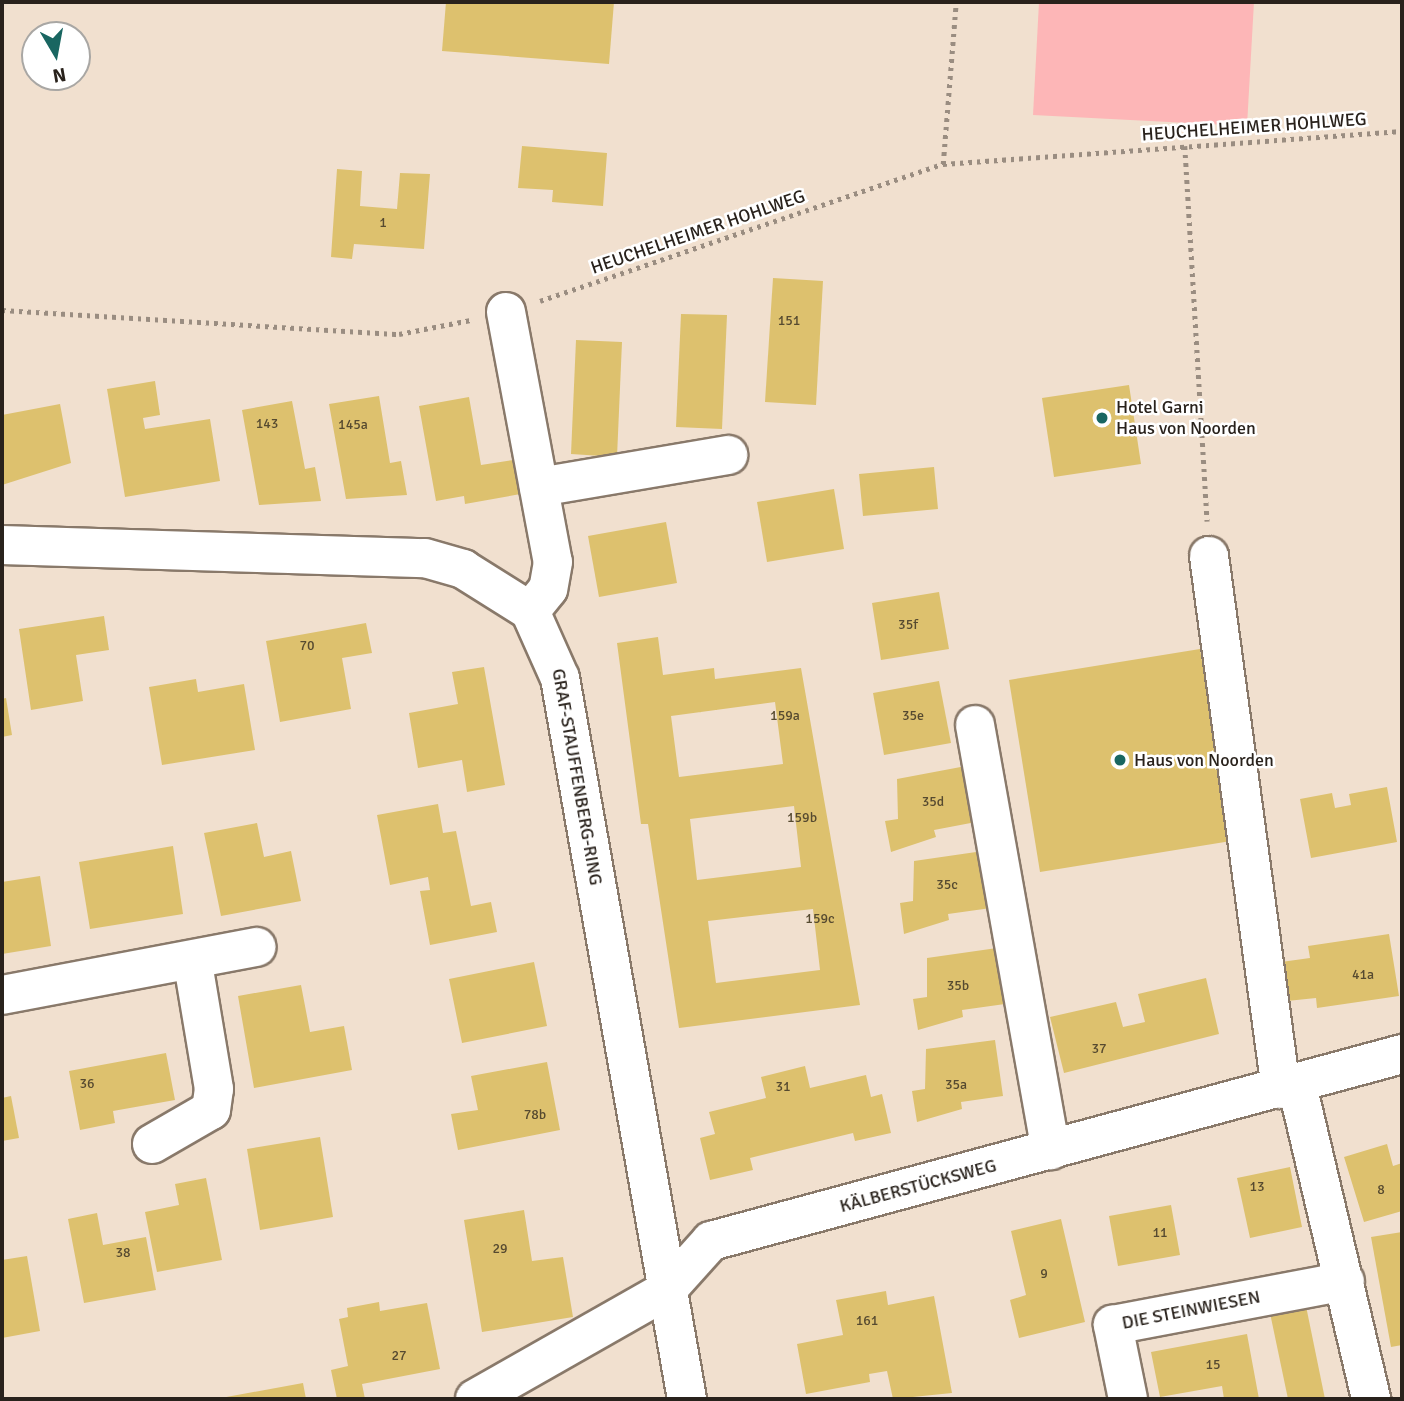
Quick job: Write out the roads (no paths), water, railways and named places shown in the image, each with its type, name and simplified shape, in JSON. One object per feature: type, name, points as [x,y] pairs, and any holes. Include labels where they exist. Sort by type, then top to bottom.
[{"type":"street","points":[[2,545],[425,558],[463,569],[530,611],[548,589],[553,562],[506,312]]},
{"type":"street","points":[[539,487],[728,455]]},
{"type":"street","points":[[1209,556],[1289,1087],[1345,1281],[1371,1399]]},
{"type":"street","name":"GRAF-STAUFFENBERG-RING","points":[[530,611],[561,678],[687,1399]]},
{"type":"street","points":[[975,725],[1051,1150]]},
{"type":"street","points":[[2,995],[193,963],[257,947]]},
{"type":"street","points":[[152,1144],[211,1110],[214,1089],[193,963]]},
{"type":"street","name":"KÄLBERSTÜCKSWEG","points":[[475,1399],[667,1290],[711,1241],[1289,1087],[1402,1054]]},
{"type":"street","name":"DIE STEINWIESEN","points":[[1128,1399],[1113,1325],[1345,1281]]},
{"type":"place","name":"Hotel Garni Haus von Noorden","points":[[1102,418]]},
{"type":"place","name":"Haus von Noorden","points":[[1120,760]]}]
